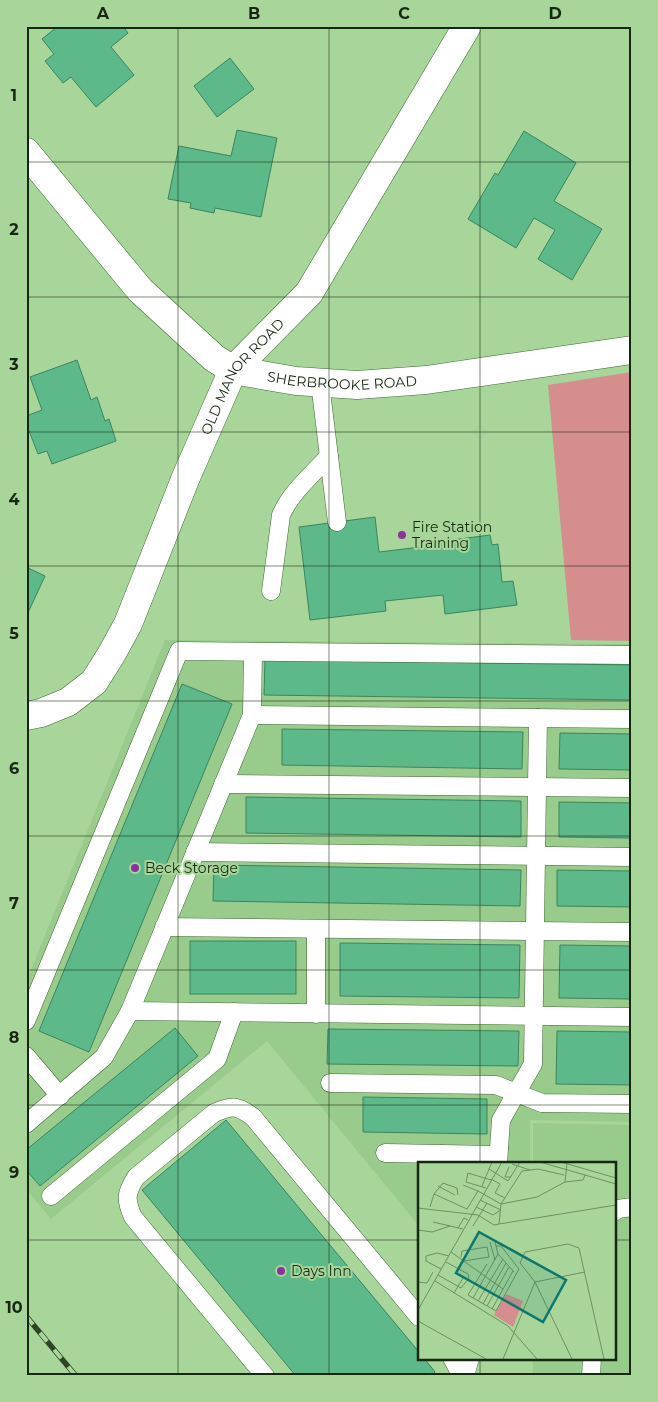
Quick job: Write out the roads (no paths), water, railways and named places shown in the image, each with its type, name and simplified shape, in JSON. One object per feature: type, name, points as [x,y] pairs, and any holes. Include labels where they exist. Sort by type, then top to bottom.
[{"type":"street","name":"OLD MANOR ROAD","points":[[26,716],[41,714],[68,702],[94,682],[128,624],[186,477],[233,370],[309,292],[468,26]]},
{"type":"street","name":"SHERBROOKE ROAD","points":[[26,152],[140,290],[206,351],[233,370],[296,381],[357,385],[426,380],[632,350]]},
{"type":"lane","points":[[320,383],[337,522]]},
{"type":"lane","points":[[271,591],[281,515],[293,496],[329,456]]},
{"type":"lane","points":[[26,1021],[179,651],[632,655]]},
{"type":"lane","points":[[26,1124],[104,1057],[130,1012],[252,716],[253,652]]},
{"type":"lane","points":[[252,716],[632,719]]},
{"type":"lane","points":[[386,1154],[498,1159],[501,1120],[533,1064],[538,718]]},
{"type":"lane","points":[[223,784],[632,788]]},
{"type":"lane","points":[[195,852],[632,857]]},
{"type":"lane","points":[[164,927],[632,932]]},
{"type":"lane","points":[[316,929],[316,1014]]},
{"type":"lane","points":[[130,1012],[632,1017]]},
{"type":"lane","points":[[51,1196],[217,1059],[234,1012]]},
{"type":"lane","points":[[26,1056],[60,1096]]},
{"type":"lane","points":[[330,1083],[496,1084],[542,1103],[632,1104]]},
{"type":"lane","points":[[265,1376],[133,1216],[127,1203],[128,1189],[136,1177],[214,1113],[227,1107],[242,1108],[253,1116],[418,1316]]},
{"type":"lane","points":[[616,1210],[632,1207]]},
{"type":"lane","points":[[453,1360],[460,1376]]},
{"type":"lane","points":[[465,1376],[469,1360]]},
{"type":"lane","points":[[592,1360],[592,1376]]},
{"type":"railway","points":[[26,1316],[76,1376]]},
{"type":"place","name":"Fire Station Training","points":[[402,535]]},
{"type":"place","name":"Beck Storage","points":[[135,868]]},
{"type":"place","name":"Days Inn","points":[[281,1271]]}]
